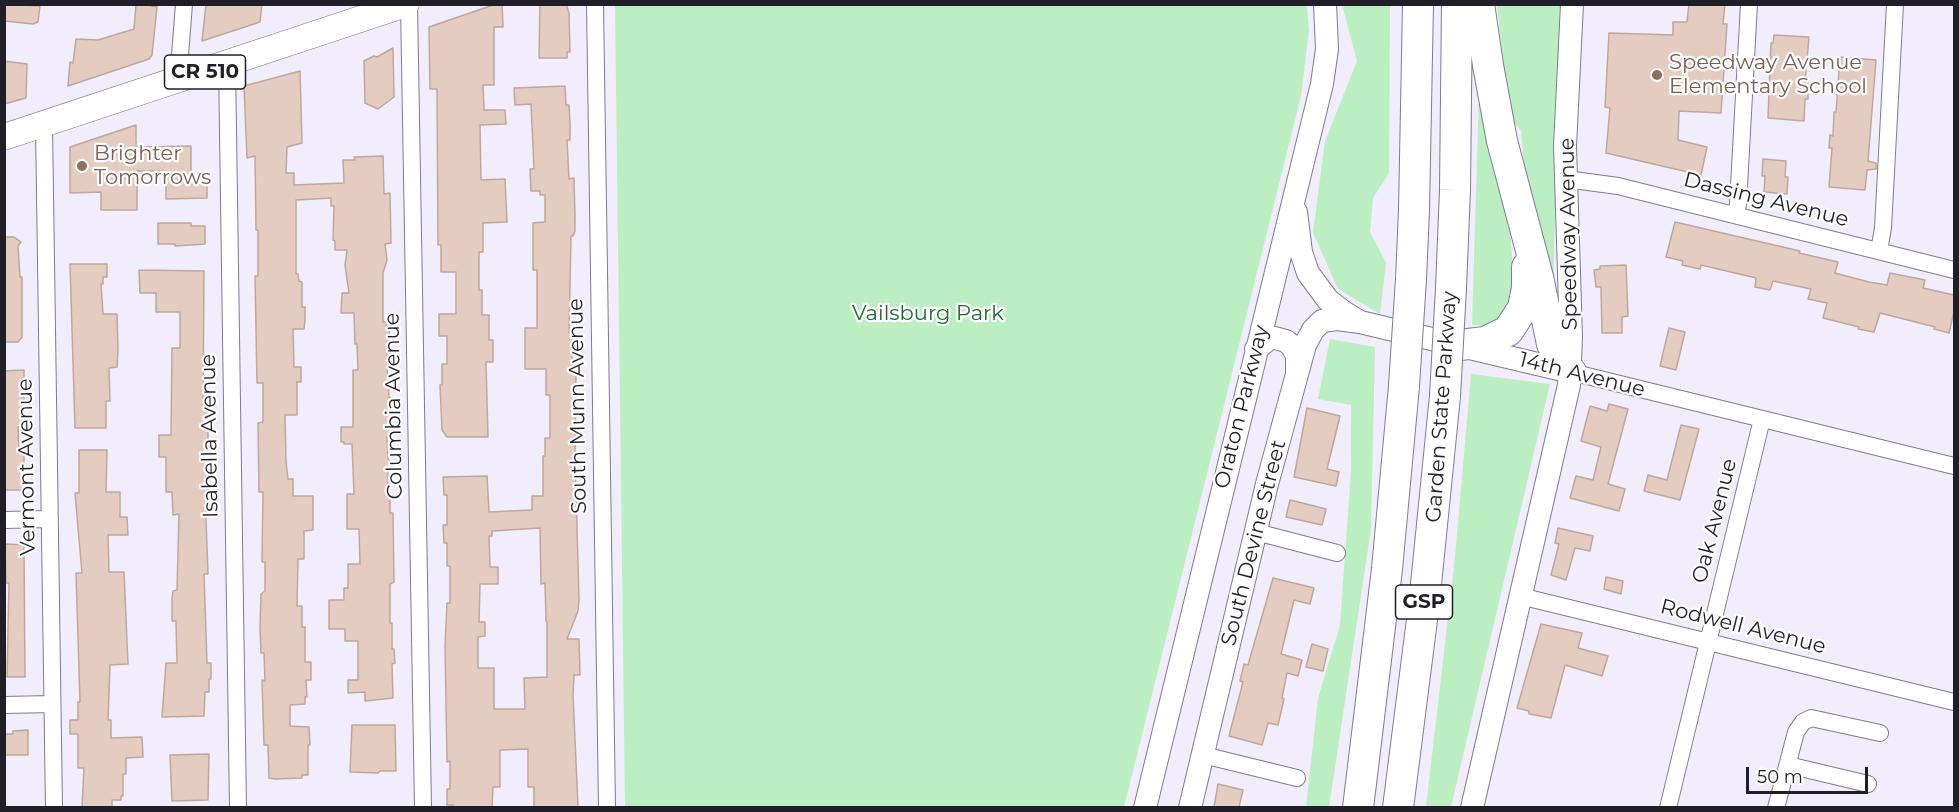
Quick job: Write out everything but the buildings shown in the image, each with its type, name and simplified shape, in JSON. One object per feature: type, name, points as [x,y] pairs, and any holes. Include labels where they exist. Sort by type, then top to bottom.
[{"type":"highway","name":"Garden State Parkway","points":[[1358,807],[1389,558],[1404,386],[1415,200],[1418,4]]},
{"type":"highway","name":"Garden State Parkway","points":[[1398,807],[1429,559],[1445,396],[1455,190],[1457,4]]},
{"type":"highway","points":[[1479,4],[1501,133],[1552,344],[1559,359],[1571,372]]},
{"type":"highway","points":[[1460,345],[1494,339],[1508,331],[1519,316],[1527,288],[1524,228]]},
{"type":"main road","name":"CR 510","points":[[4,137],[178,81],[373,10],[408,4]]},
{"type":"main road","name":"Oraton Parkway","points":[[1144,807],[1325,67],[1327,30],[1325,4]]},
{"type":"main road","name":"Speedway Avenue","points":[[1472,807],[1567,398],[1571,372],[1566,112],[1572,4]]},
{"type":"main road","name":"14th Avenue","points":[[1295,193],[1298,240],[1308,273],[1328,300],[1360,322],[1571,372]]},
{"type":"main road","name":"South Devine Street","points":[[1190,807],[1256,532],[1305,345],[1322,321],[1336,319],[1360,322]]},
{"type":"main road","points":[[1256,349],[1269,339],[1286,341],[1292,346],[1297,356],[1298,371]]},
{"type":"street","points":[[178,81],[184,4]]},
{"type":"street","name":"Columbia Avenue","points":[[408,4],[423,807]]},
{"type":"street","name":"South Munn Avenue","points":[[595,4],[606,807]]},
{"type":"street","points":[[1736,215],[1749,4]]},
{"type":"street","points":[[1880,251],[1895,4]]},
{"type":"street","name":"Isabella Avenue","points":[[227,64],[238,807]]},
{"type":"street","name":"Vermont Avenue","points":[[44,125],[54,807]]},
{"type":"street","name":"Dassing Avenue","points":[[1566,179],[1618,186],[1954,270]]},
{"type":"street","name":"14th Avenue","points":[[1571,372],[1954,466]]},
{"type":"street","name":"Oak Avenue","points":[[1668,807],[1762,419]]},
{"type":"street","points":[[4,520],[50,519]]},
{"type":"street","points":[[1256,532],[1337,553]]},
{"type":"street","name":"Rodwell Avenue","points":[[1520,596],[1954,702]]},
{"type":"street","points":[[4,705],[52,704]]},
{"type":"street","points":[[1776,807],[1798,728],[1803,722],[1811,718],[1880,733]]},
{"type":"street","points":[[1203,756],[1297,778]]},
{"type":"street","points":[[1788,765],[1868,784]]},
{"type":"green space","name":"Vailsburg Park","points":[[615,5],[1307,5],[1309,31],[1301,96],[1124,807],[625,807]]},
{"type":"green space","points":[[1342,5],[1390,5],[1389,173],[1373,198],[1370,232],[1386,263],[1380,314],[1338,289],[1313,233],[1325,141],[1357,61]]},
{"type":"green space","points":[[1497,5],[1560,5],[1553,291],[1526,186],[1521,131],[1509,116]]},
{"type":"green space","points":[[1479,94],[1508,206],[1515,295],[1496,326],[1472,325]]},
{"type":"green space","points":[[1330,339],[1375,347],[1371,529],[1329,807],[1306,808],[1318,698],[1340,625],[1351,471],[1351,405],[1318,399]]},
{"type":"green space","points":[[1471,374],[1550,384],[1451,807],[1426,807],[1455,557]]},
{"type":"place","name":"Speedway Avenue Elementary School","points":[[1657,75]]},
{"type":"place","name":"Brighter Tomorrows","points":[[82,166]]}]
